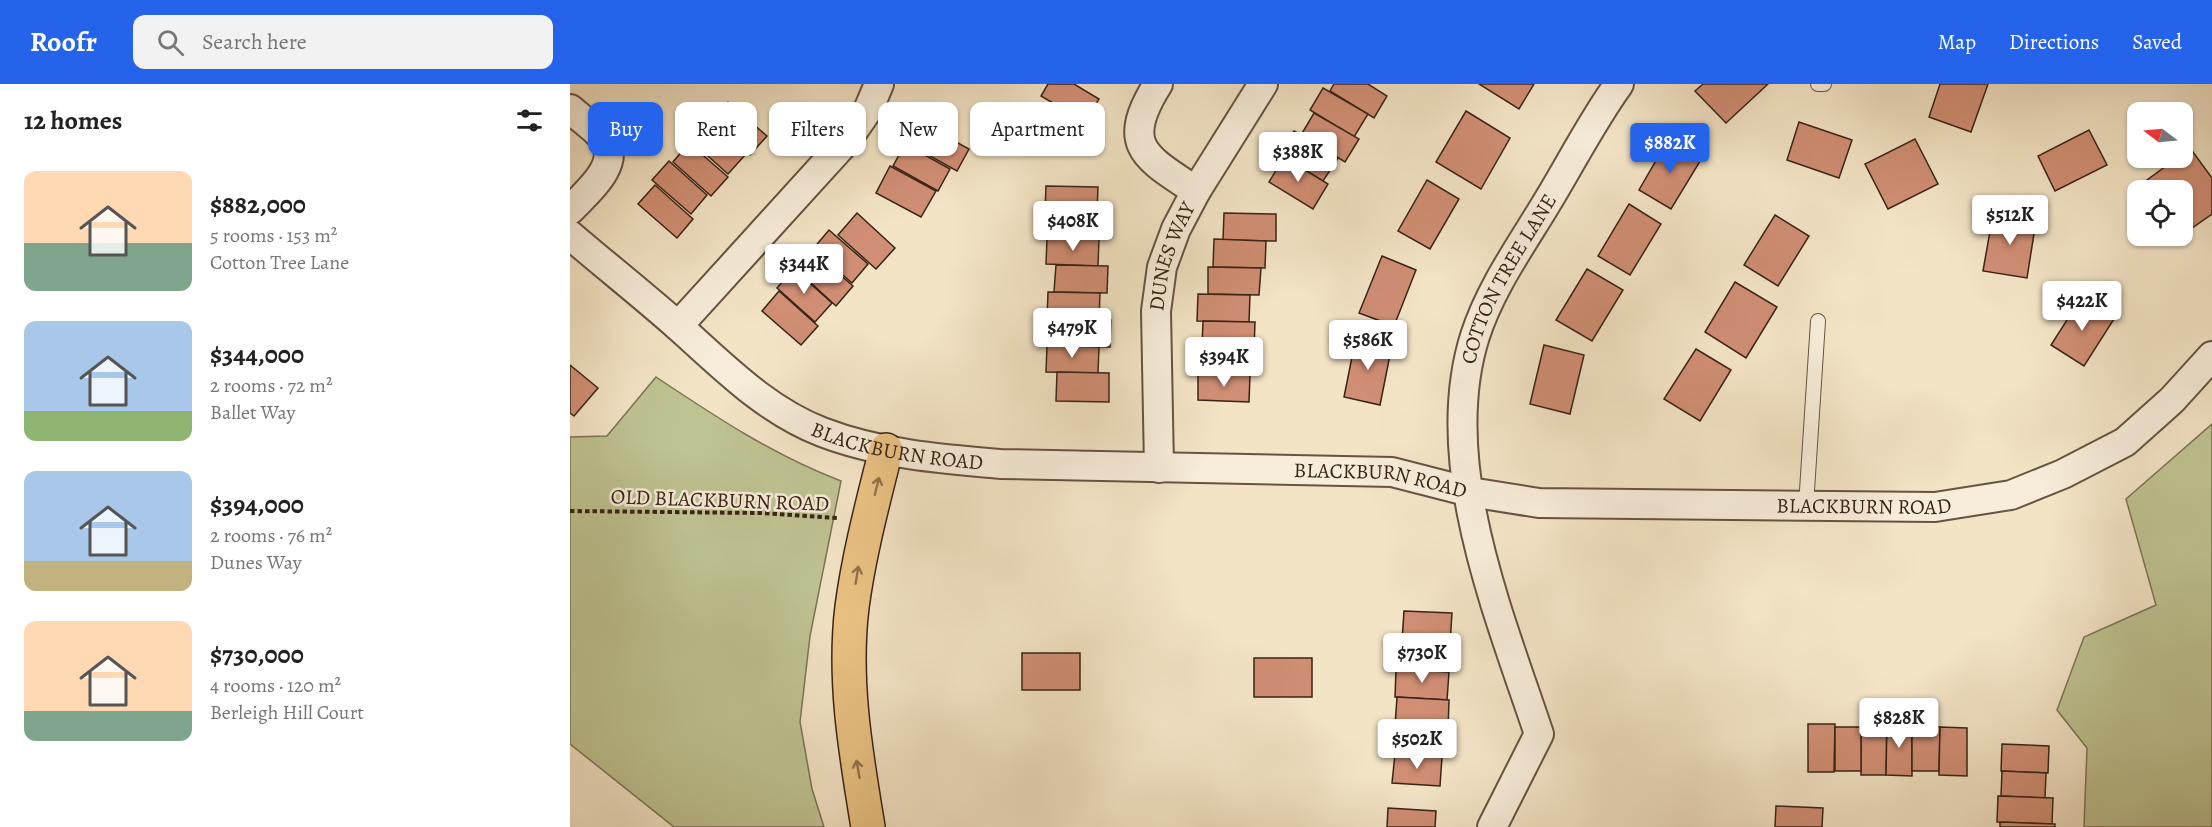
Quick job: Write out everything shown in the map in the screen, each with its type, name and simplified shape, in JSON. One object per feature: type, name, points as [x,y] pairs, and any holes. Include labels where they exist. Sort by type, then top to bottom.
[{"type":"highway","points":[[868,827],[853,739],[849,666],[852,609],[861,551],[886,450]]},
{"type":"street","points":[[678,326],[846,140],[868,108],[879,84]]},
{"type":"street","name":"DUNES WAY","points":[[1158,84],[1146,103],[1138,125],[1141,145],[1151,161],[1196,191]]},
{"type":"street","name":"DUNES WAY","points":[[1159,468],[1156,311],[1162,267],[1176,229],[1196,191],[1263,84]]},
{"type":"street","name":"COTTON TREE LANE","points":[[1492,827],[1539,734],[1485,573],[1461,431],[1466,371],[1475,336],[1490,297],[1619,84]]},
{"type":"street","points":[[570,110],[604,139],[608,157],[603,175],[570,210]]},
{"type":"street","name":"BLACKBURN ROAD","points":[[570,235],[678,326],[741,383],[784,413],[822,432],[886,450],[937,459],[1001,464],[1392,472],[1470,492],[1539,503],[1935,507],[2011,495],[2063,474],[2125,442],[2172,400],[2212,357]]},
{"type":"lane","points":[[1818,84],[1824,84]]},
{"type":"lane","points":[[1806,506],[1818,321]]},
{"type":"path","name":"OLD BLACKBURN ROAD","points":[[570,511],[810,515],[868,523]]},
{"type":"green space","points":[[656,377],[723,421],[768,447],[841,481],[810,636],[800,722],[812,789],[824,827],[674,827],[570,744],[570,437],[607,436]]},
{"type":"green space","points":[[2212,424],[2212,827],[2084,827],[2087,748],[2057,710],[2084,637],[2156,605],[2126,499]]},
{"type":"building","points":[[1048,84],[1074,84],[1099,99],[1097,102],[1051,102],[1041,96]]},
{"type":"building","points":[[1334,84],[1368,84],[1387,96],[1374,118],[1330,91]]},
{"type":"building","points":[[1479,84],[1534,84],[1519,109]]},
{"type":"building","points":[[1703,84],[1768,84],[1726,123],[1695,91]]},
{"type":"building","points":[[1940,84],[1988,84],[1971,132],[1929,117]]},
{"type":"building","points":[[1323,88],[1368,114],[1354,137],[1310,110]]},
{"type":"building","points":[[1466,111],[1510,138],[1481,189],[1436,162]]},
{"type":"building","points":[[1314,113],[1359,139],[1345,162],[1301,135]]},
{"type":"building","points":[[1799,122],[1852,140],[1839,178],[1787,160]]},
{"type":"building","points":[[757,127],[767,136],[757,147]]},
{"type":"building","points":[[2089,130],[2107,165],[2055,191],[2038,156]]},
{"type":"building","points":[[1294,131],[1338,158],[1323,181],[1279,155]]},
{"type":"building","points":[[1669,138],[1702,158],[1671,209],[1639,190]]},
{"type":"building","points":[[1915,139],[1938,184],[1888,209],[1865,164]]},
{"type":"building","points":[[958,143],[969,149],[957,171],[930,156],[958,156]]},
{"type":"building","points":[[2193,152],[2212,178],[2212,214],[2193,227],[2193,180],[2147,180],[2163,168],[2193,168]]},
{"type":"building","points":[[678,156],[704,156],[728,177],[711,196],[673,162]]},
{"type":"building","points":[[708,156],[744,156],[728,174]]},
{"type":"building","points":[[898,156],[927,156],[950,169],[938,191],[893,166]]},
{"type":"building","points":[[1284,157],[1328,184],[1313,209],[1269,182]]},
{"type":"building","points":[[669,161],[707,195],[691,214],[652,180]]},
{"type":"building","points":[[890,166],[936,191],[921,217],[876,193]]},
{"type":"building","points":[[1427,180],[1459,199],[1430,249],[1398,231]]},
{"type":"building","points":[[655,185],[693,219],[677,238],[638,204]]},
{"type":"building","points":[[1046,186],[1098,187],[1097,213],[1045,211]]},
{"type":"building","points":[[1629,204],[1661,224],[1630,275],[1598,256]]},
{"type":"building","points":[[1055,212],[1107,213],[1106,239],[1054,238]]},
{"type":"building","points":[[857,213],[895,248],[876,269],[838,235]]},
{"type":"building","points":[[1224,213],[1276,214],[1276,241],[1223,240]]},
{"type":"building","points":[[1993,214],[2036,221],[2027,278],[1983,271]]},
{"type":"building","points":[[1775,215],[1809,236],[1778,286],[1744,265]]},
{"type":"building","points":[[829,230],[868,264],[852,283],[813,249]]},
{"type":"building","points":[[1047,238],[1099,239],[1098,266],[1046,264]]},
{"type":"building","points":[[1214,239],[1266,241],[1265,268],[1213,267]]},
{"type":"building","points":[[814,252],[853,286],[836,306],[798,271]]},
{"type":"building","points":[[1382,256],[1416,270],[1394,326],[1359,313]]},
{"type":"building","points":[[1056,265],[1108,266],[1107,293],[1054,292]]},
{"type":"building","points":[[1208,267],[1261,268],[1259,295],[1208,294]]},
{"type":"building","points":[[794,269],[832,303],[815,322],[777,288]]},
{"type":"building","points":[[1587,269],[1623,290],[1592,341],[1556,320]]},
{"type":"building","points":[[1735,282],[1777,307],[1746,358],[1705,332]]},
{"type":"building","points":[[779,291],[818,326],[801,345],[762,311]]},
{"type":"building","points":[[1048,292],[1100,293],[1099,320],[1047,319]]},
{"type":"building","points":[[1198,294],[1250,295],[1249,322],[1197,321]]},
{"type":"building","points":[[2081,298],[2114,319],[2084,366],[2051,345]]},
{"type":"building","points":[[1059,319],[1111,320],[1110,347],[1058,346]]},
{"type":"building","points":[[1203,321],[1255,322],[1254,349],[1202,347]]},
{"type":"building","points":[[1356,337],[1392,345],[1380,405],[1344,397]]},
{"type":"building","points":[[1047,345],[1099,347],[1098,373],[1046,372]]},
{"type":"building","points":[[1544,345],[1584,355],[1570,414],[1530,404]]},
{"type":"building","points":[[1194,347],[1246,348],[1245,375],[1193,374]]},
{"type":"building","points":[[1696,349],[1731,370],[1700,421],[1664,399]]},
{"type":"building","points":[[570,365],[598,388],[574,416],[570,413]]},
{"type":"building","points":[[1057,372],[1109,373],[1109,402],[1056,401]]},
{"type":"building","points":[[1198,374],[1250,375],[1249,402],[1198,400]]},
{"type":"building","points":[[1404,611],[1452,613],[1450,644],[1402,641]]},
{"type":"building","points":[[1394,640],[1446,644],[1444,672],[1392,669]]},
{"type":"building","points":[[1022,653],[1080,653],[1080,690],[1022,690]]},
{"type":"building","points":[[1254,658],[1312,658],[1312,697],[1254,697]]},
{"type":"building","points":[[1396,669],[1449,672],[1447,700],[1395,697]]},
{"type":"building","points":[[1397,697],[1449,700],[1448,730],[1395,726]]},
{"type":"building","points":[[1861,721],[1887,722],[1886,775],[1861,775]]},
{"type":"building","points":[[1912,721],[1912,776],[1886,775],[1887,722]]},
{"type":"building","points":[[1808,724],[1835,724],[1834,772],[1808,772]]},
{"type":"building","points":[[1392,726],[1444,730],[1442,757],[1390,753]]},
{"type":"building","points":[[1835,727],[1861,727],[1861,771],[1835,771]]},
{"type":"building","points":[[1912,727],[1940,727],[1939,771],[1912,771]]},
{"type":"building","points":[[1940,727],[1967,728],[1967,776],[1939,775]]},
{"type":"building","points":[[2002,744],[2049,746],[2048,773],[2001,771]]},
{"type":"building","points":[[1395,754],[1442,757],[1440,786],[1392,783]]},
{"type":"building","points":[[2002,771],[2046,773],[2045,798],[2001,796]]},
{"type":"building","points":[[1998,796],[2053,798],[2052,824],[1997,822]]},
{"type":"building","points":[[1776,806],[1823,808],[1822,827],[1775,827]]},
{"type":"building","points":[[1388,808],[1436,811],[1435,827],[1387,827]]},
{"type":"building","points":[[2000,822],[2055,824],[2055,827],[2000,827]]}]
